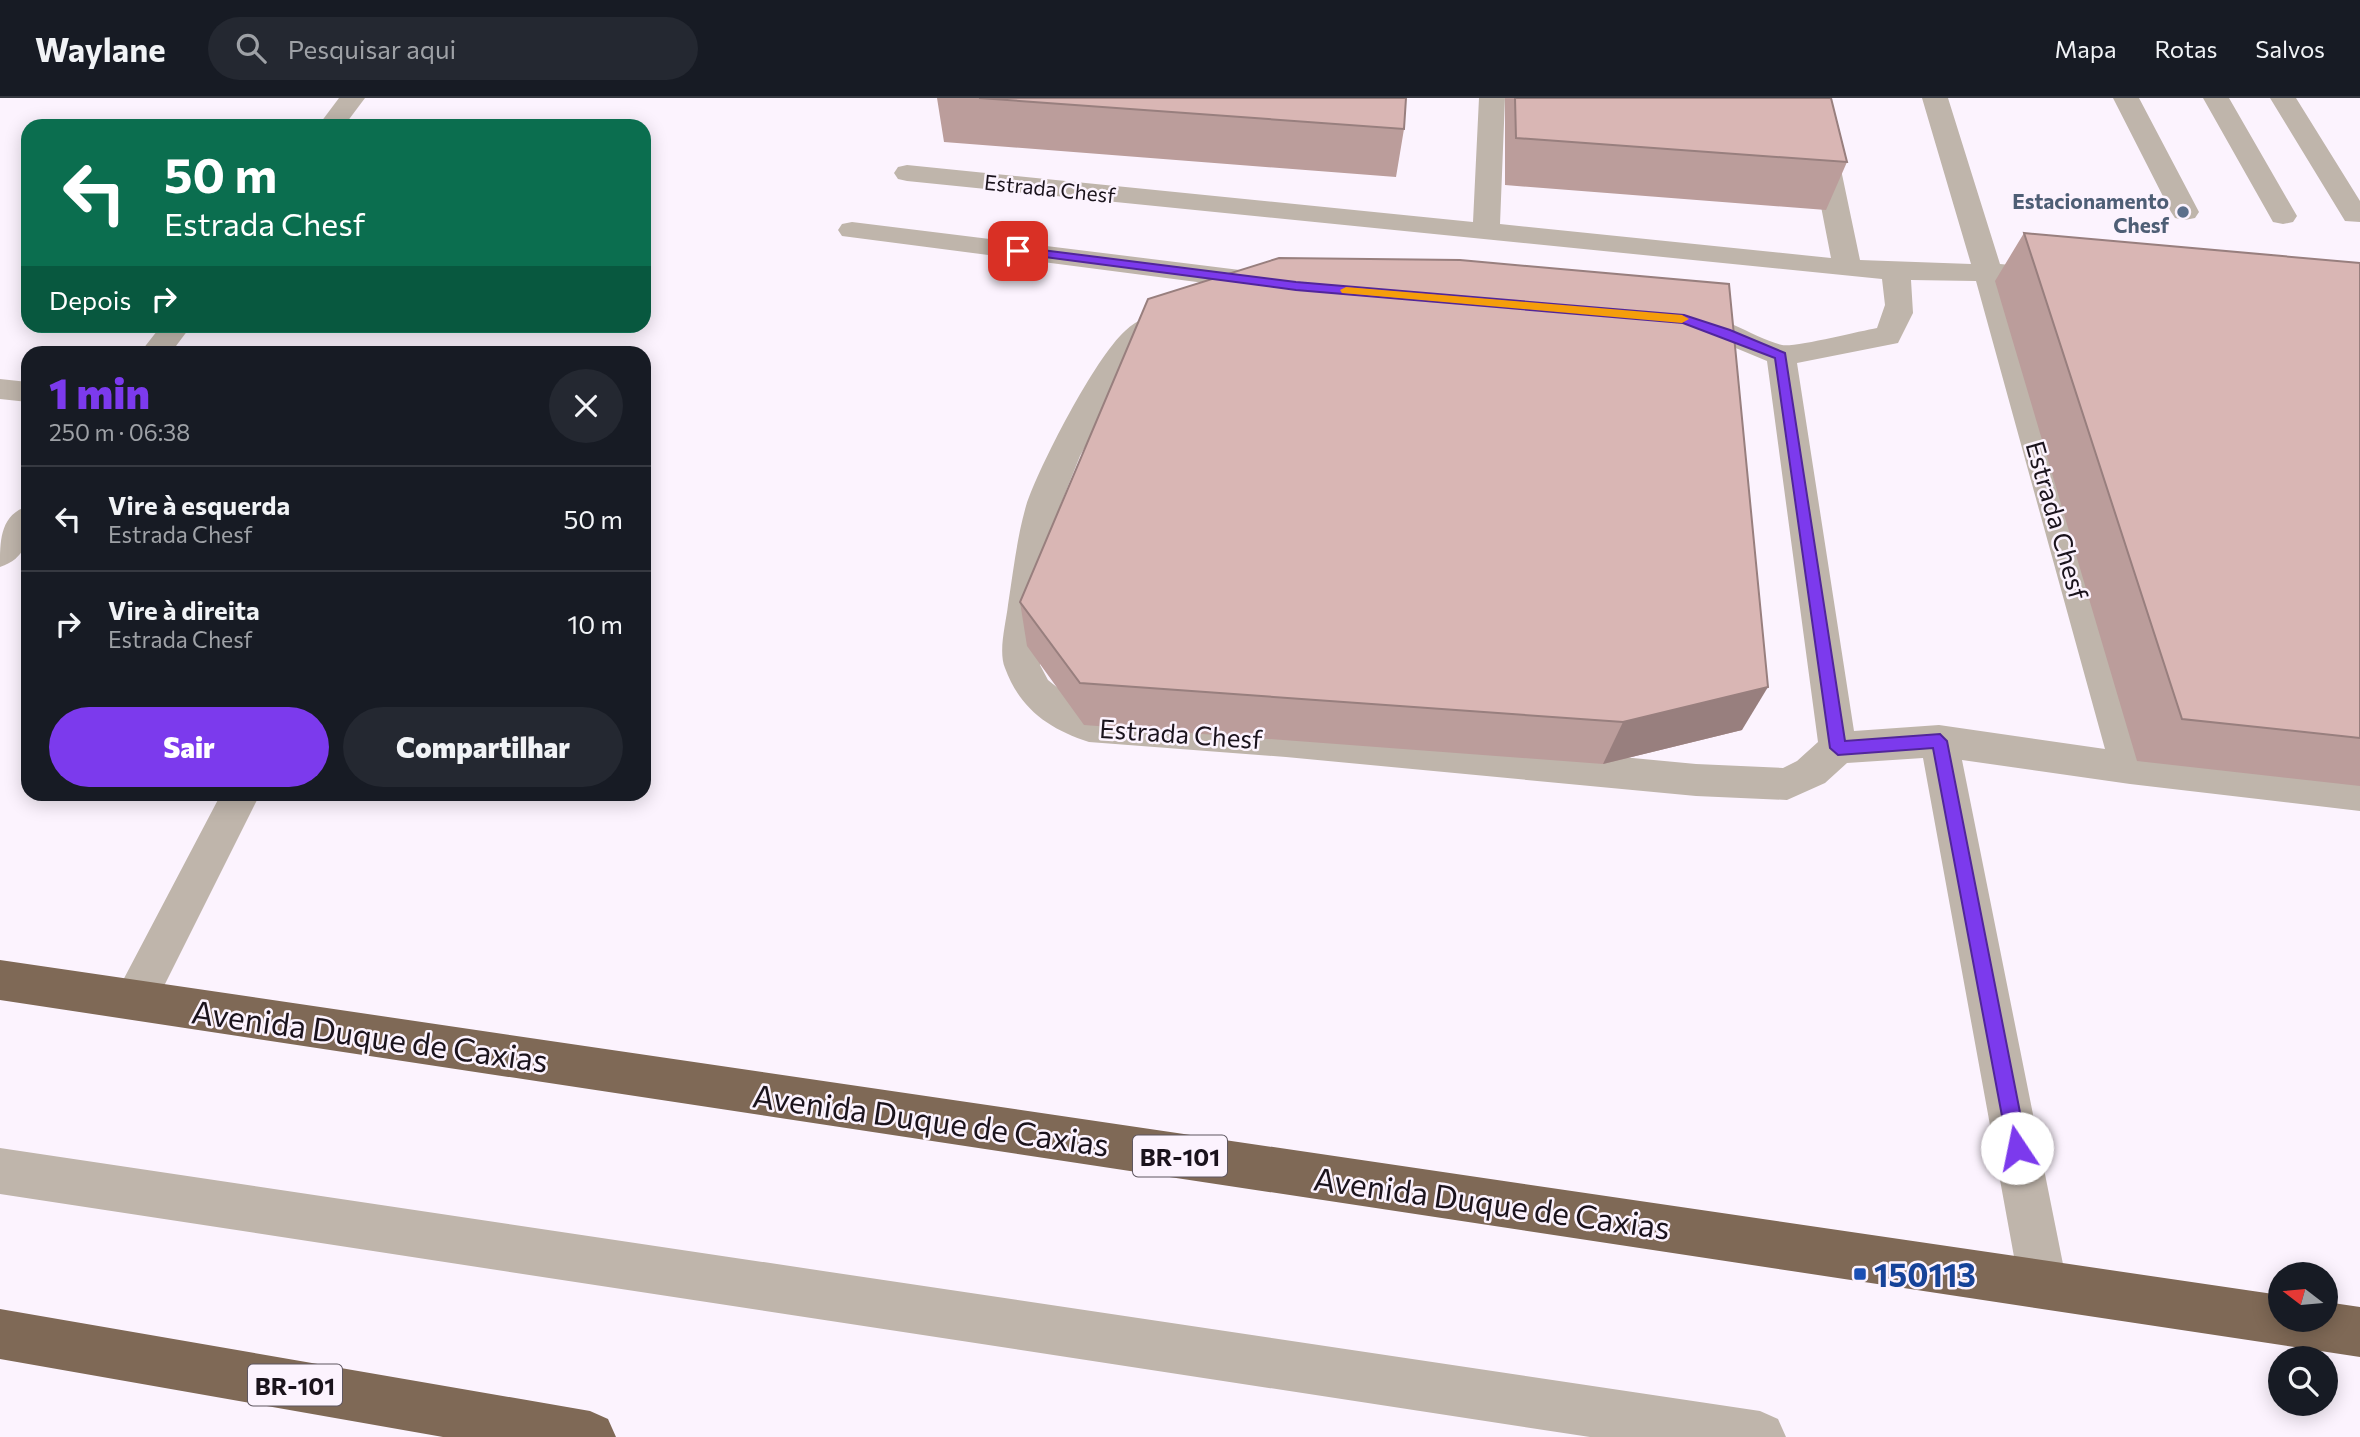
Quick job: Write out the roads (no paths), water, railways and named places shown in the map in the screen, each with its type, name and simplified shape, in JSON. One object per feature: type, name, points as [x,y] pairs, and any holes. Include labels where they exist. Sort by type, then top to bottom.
[{"type":"highway","name":"Avenida Duque de Caxias","points":[[0,980],[2360,1332]]},
{"type":"highway","name":"BR-101","points":[[0,1334],[590,1437]]},
{"type":"street","points":[[336,119],[352,98]]},
{"type":"street","points":[[1486,232],[1492,98]]},
{"type":"street","points":[[1813,98],[1847,268]]},
{"type":"street","name":"Estrada Chesf","points":[[1935,98],[1989,271],[2010,354],[2130,768]]},
{"type":"street","points":[[2126,98],[2185,212]]},
{"type":"street","points":[[2216,98],[2283,216]]},
{"type":"street","points":[[2283,98],[2355,215]]},
{"type":"street","name":"Estrada Chesf","points":[[907,173],[1486,232],[1544,252],[1894,271],[1989,271],[2085,278]]},
{"type":"street","points":[[852,230],[1296,286],[1279,299],[1243,312]]},
{"type":"street","points":[[1658,317],[1684,319],[1725,332],[1781,356],[1887,336],[1895,327],[1901,305],[1894,271]]},
{"type":"street","name":"Estrada Chesf","points":[[1198,317],[1150,326],[1135,338],[1116,361],[1064,456],[1043,506],[1027,595],[1022,634],[1022,666],[1035,690],[1064,716],[1088,727],[1286,740],[1696,780],[1787,784],[1811,772],[1838,748]]},
{"type":"street","points":[[1781,356],[1838,748],[1940,741],[2130,768],[2360,795]]},
{"type":"street","points":[[0,389],[21,390]]},
{"type":"street","points":[[0,554],[21,527]]},
{"type":"street","points":[[1940,741],[2043,1284]]},
{"type":"street","points":[[135,1000],[237,801]]},
{"type":"street","points":[[0,1171],[1760,1437]]},
{"type":"place","name":"Estacionamento Chesf","points":[[2183,212]]},
{"type":"place","name":"150113","points":[[1860,1274]]}]
